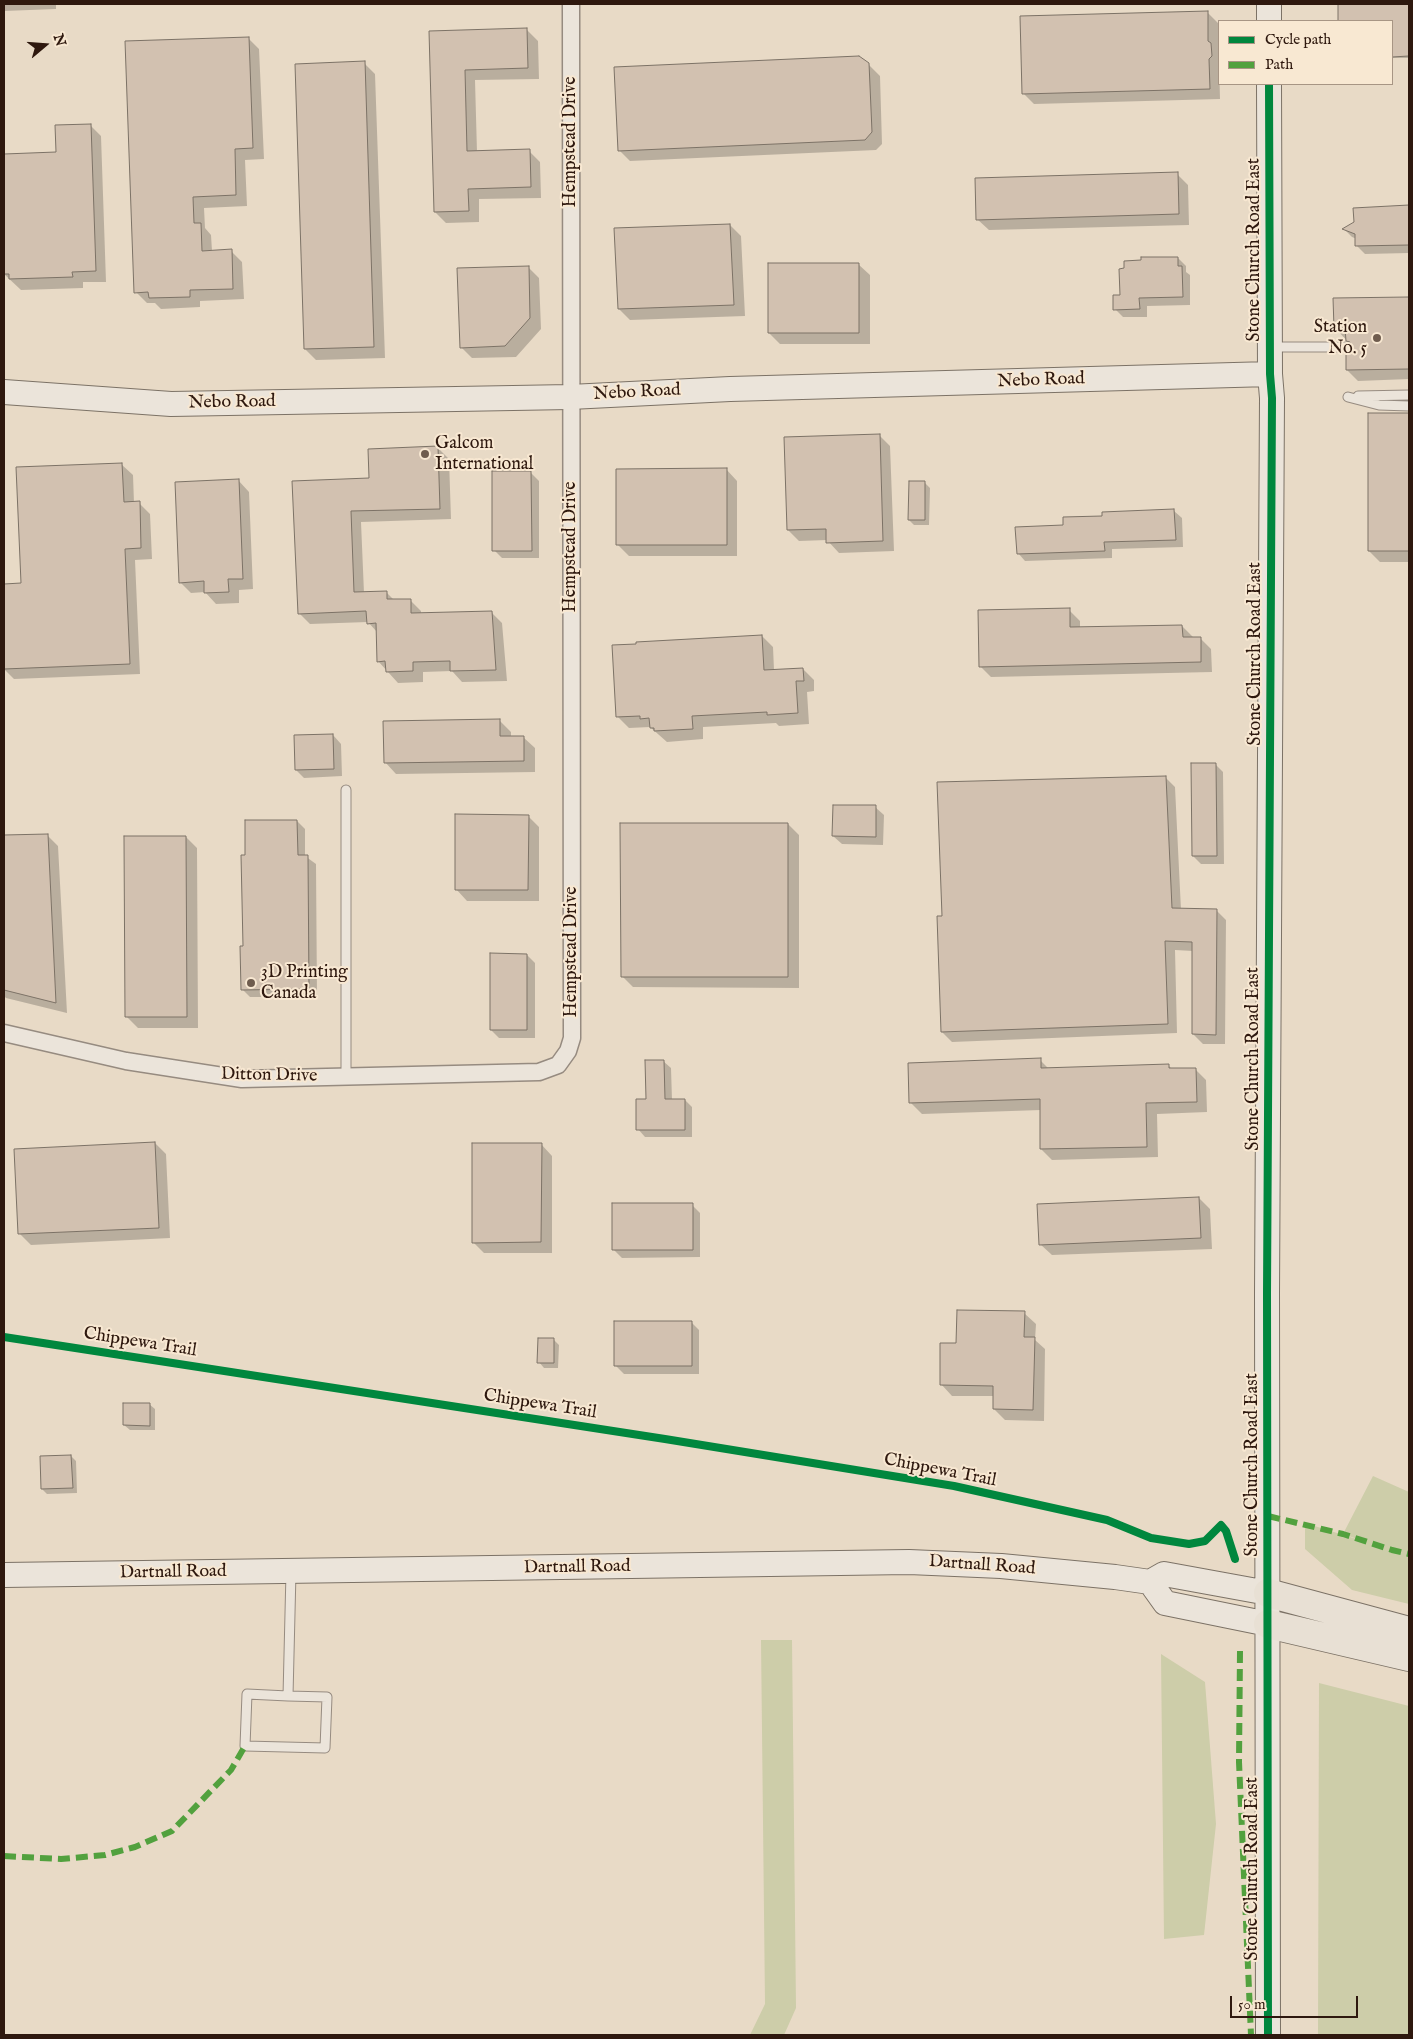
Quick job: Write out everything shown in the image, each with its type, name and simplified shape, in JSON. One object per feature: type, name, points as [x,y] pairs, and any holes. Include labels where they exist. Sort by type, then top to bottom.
[{"type":"highway","points":[[1268,1593],[1409,1630]]},
{"type":"highway","points":[[1268,1624],[1409,1657]]},
{"type":"street","name":"Hempstead Drive","points":[[539,1072],[558,1065],[568,1051],[572,1038],[571,4]]},
{"type":"street","points":[[1269,4],[1269,20]]},
{"type":"street","name":"Stone Church Road East","points":[[1268,2035],[1267,1293],[1272,398],[1270,374],[1269,85]]},
{"type":"street","name":"Nebo Road","points":[[4,392],[171,404],[570,397],[730,389],[1270,374]]},
{"type":"street","name":"Ditton Drive","points":[[4,1033],[126,1061],[242,1079],[539,1072]]},
{"type":"street","name":"Dartnall Road","points":[[4,1576],[909,1562],[1002,1566],[1150,1582],[1164,1574],[1268,1593]]},
{"type":"street","points":[[1150,1582],[1165,1603],[1268,1624]]},
{"type":"lane","points":[[1270,347],[1346,347]]},
{"type":"lane","points":[[1409,395],[1348,397],[1379,404],[1409,406]]},
{"type":"lane","points":[[346,790],[346,1077]]},
{"type":"lane","points":[[288,1696],[291,1572]]},
{"type":"lane","points":[[247,1694],[288,1696],[327,1697],[325,1748],[246,1746],[247,1694]]},
{"type":"green space","points":[[1373,1476],[1409,1492],[1409,1604],[1352,1590],[1305,1549],[1305,1523],[1366,1542],[1343,1534]]},
{"type":"green space","points":[[761,1640],[792,1640],[796,2008],[784,2035],[750,2035],[765,2004]]},
{"type":"green space","points":[[1161,1654],[1205,1682],[1216,1824],[1204,1935],[1164,1939]]},
{"type":"green space","points":[[1319,1683],[1409,1706],[1409,2035],[1318,2035]]},
{"type":"building","points":[[1338,4],[1409,4],[1409,56],[1393,57],[1393,20],[1338,20]]},
{"type":"building","points":[[1208,11],[1208,41],[1211,43],[1212,56],[1209,59],[1210,89],[1022,94],[1020,16]]},
{"type":"building","points":[[527,28],[528,68],[465,70],[467,151],[530,149],[531,187],[468,189],[469,211],[434,212],[429,31]]},
{"type":"building","points":[[249,37],[253,148],[235,149],[236,195],[193,197],[194,223],[201,223],[202,251],[232,249],[233,289],[190,290],[190,297],[149,298],[148,292],[134,293],[125,41]]},
{"type":"building","points":[[859,56],[869,63],[872,132],[865,140],[618,151],[614,67]]},
{"type":"building","points":[[365,61],[374,347],[304,349],[295,64]]},
{"type":"building","points":[[91,124],[96,271],[72,272],[73,277],[9,279],[9,274],[4,274],[4,154],[56,152],[55,125]]},
{"type":"building","points":[[1178,172],[1179,214],[976,220],[975,178]]},
{"type":"building","points":[[1409,205],[1409,245],[1355,246],[1355,234],[1342,229],[1354,222],[1353,208]]},
{"type":"building","points":[[730,224],[734,305],[618,309],[614,228]]},
{"type":"building","points":[[1141,257],[1178,257],[1178,266],[1182,266],[1183,297],[1139,298],[1140,309],[1113,310],[1113,295],[1120,295],[1119,269],[1124,268],[1124,261],[1141,260]]},
{"type":"building","points":[[768,263],[859,263],[859,333],[768,333]]},
{"type":"building","points":[[529,266],[530,318],[505,346],[460,348],[457,268]]},
{"type":"building","name":"Station No. 5","points":[[1409,297],[1409,369],[1346,370],[1346,353],[1351,351],[1352,347],[1350,342],[1346,341],[1345,328],[1334,328],[1333,298]]},
{"type":"building","points":[[1368,413],[1409,413],[1409,551],[1368,551]]},
{"type":"building","points":[[880,434],[883,541],[826,543],[826,529],[787,530],[784,437]]},
{"type":"building","points":[[438,446],[440,509],[351,511],[354,592],[387,591],[387,599],[411,599],[411,613],[492,611],[496,670],[450,671],[450,661],[413,662],[413,671],[386,672],[385,661],[377,662],[376,623],[367,624],[366,611],[298,614],[292,481],[369,478],[368,449]]},
{"type":"building","points":[[122,463],[124,502],[140,501],[141,548],[125,549],[130,664],[4,669],[4,584],[21,583],[16,467]]},
{"type":"building","points":[[727,468],[727,545],[616,545],[616,469]]},
{"type":"building","points":[[492,471],[531,471],[532,551],[492,551]]},
{"type":"building","points":[[239,479],[243,579],[228,579],[229,592],[204,593],[204,581],[179,583],[175,482]]},
{"type":"building","points":[[909,481],[925,481],[925,520],[908,520]]},
{"type":"building","points":[[1174,509],[1176,540],[1104,542],[1105,551],[1017,554],[1015,527],[1063,525],[1063,517],[1102,516],[1102,512]]},
{"type":"building","points":[[1070,608],[1070,627],[1182,625],[1183,637],[1201,637],[1201,662],[979,667],[978,610]]},
{"type":"building","points":[[762,635],[764,670],[803,668],[804,681],[796,681],[798,713],[767,715],[767,712],[692,716],[693,729],[654,731],[654,728],[650,728],[649,718],[640,719],[640,716],[616,717],[612,645]]},
{"type":"building","points":[[500,719],[500,736],[524,736],[524,761],[384,763],[383,721]]},
{"type":"building","points":[[333,734],[334,769],[295,770],[294,735]]},
{"type":"building","points":[[1191,763],[1216,763],[1217,856],[1192,856]]},
{"type":"building","points":[[1166,776],[1172,908],[1217,909],[1216,1035],[1192,1034],[1192,942],[1165,941],[1168,1024],[941,1032],[937,916],[942,916],[937,782]]},
{"type":"building","points":[[833,805],[876,805],[876,837],[832,836]]},
{"type":"building","points":[[455,814],[529,815],[528,890],[455,890]]},
{"type":"building","points":[[245,820],[297,820],[298,855],[308,855],[309,989],[241,990],[240,946],[243,946],[241,855],[245,855]]},
{"type":"building","points":[[620,823],[788,823],[788,977],[621,977]]},
{"type":"building","points":[[48,834],[56,1003],[4,990],[4,835]]},
{"type":"building","points":[[124,836],[186,836],[187,1017],[125,1017]]},
{"type":"building","points":[[490,953],[527,954],[527,1030],[490,1030]]},
{"type":"building","points":[[1041,1058],[1041,1068],[1169,1064],[1169,1068],[1196,1068],[1197,1102],[1146,1103],[1147,1147],[1040,1149],[1040,1099],[909,1103],[908,1063]]},
{"type":"building","points":[[645,1060],[664,1060],[665,1099],[685,1099],[685,1130],[636,1130],[636,1099],[646,1099]]},
{"type":"building","points":[[155,1142],[159,1228],[18,1234],[14,1149]]},
{"type":"building","points":[[472,1143],[542,1143],[541,1242],[472,1243]]},
{"type":"building","points":[[1199,1197],[1201,1238],[1039,1245],[1037,1204]]},
{"type":"building","points":[[612,1203],[693,1203],[693,1250],[612,1250]]},
{"type":"building","points":[[957,1310],[1025,1311],[1024,1337],[1035,1337],[1033,1410],[993,1409],[993,1386],[940,1385],[940,1343],[956,1343]]},
{"type":"building","points":[[614,1321],[692,1321],[692,1366],[614,1366]]},
{"type":"building","points":[[538,1338],[554,1338],[554,1363],[537,1363]]},
{"type":"building","points":[[123,1403],[150,1403],[150,1426],[123,1425]]},
{"type":"building","points":[[71,1455],[73,1488],[41,1489],[40,1456]]},
{"type":"marked path","points":[[1268,1516],[1343,1534],[1409,1554]]},
{"type":"marked path","points":[[1240,1651],[1239,1762],[1251,2035]]},
{"type":"marked path","points":[[4,1856],[61,1859],[105,1855],[135,1847],[172,1831],[231,1770],[245,1746]]},
{"type":"cycle path","points":[[1268,2035],[1267,1293],[1272,398],[1270,374],[1269,85]]},
{"type":"cycle path","name":"Chippewa Trail","points":[[4,1337],[665,1439],[954,1486],[1107,1520],[1151,1538],[1189,1544],[1205,1541],[1221,1525],[1226,1531],[1235,1559]]},
{"type":"place","name":"Station No. 5","points":[[1377,338]]},
{"type":"place","name":"Galcom International","points":[[425,454]]},
{"type":"place","name":"3D Printing Canada","points":[[251,983]]}]
